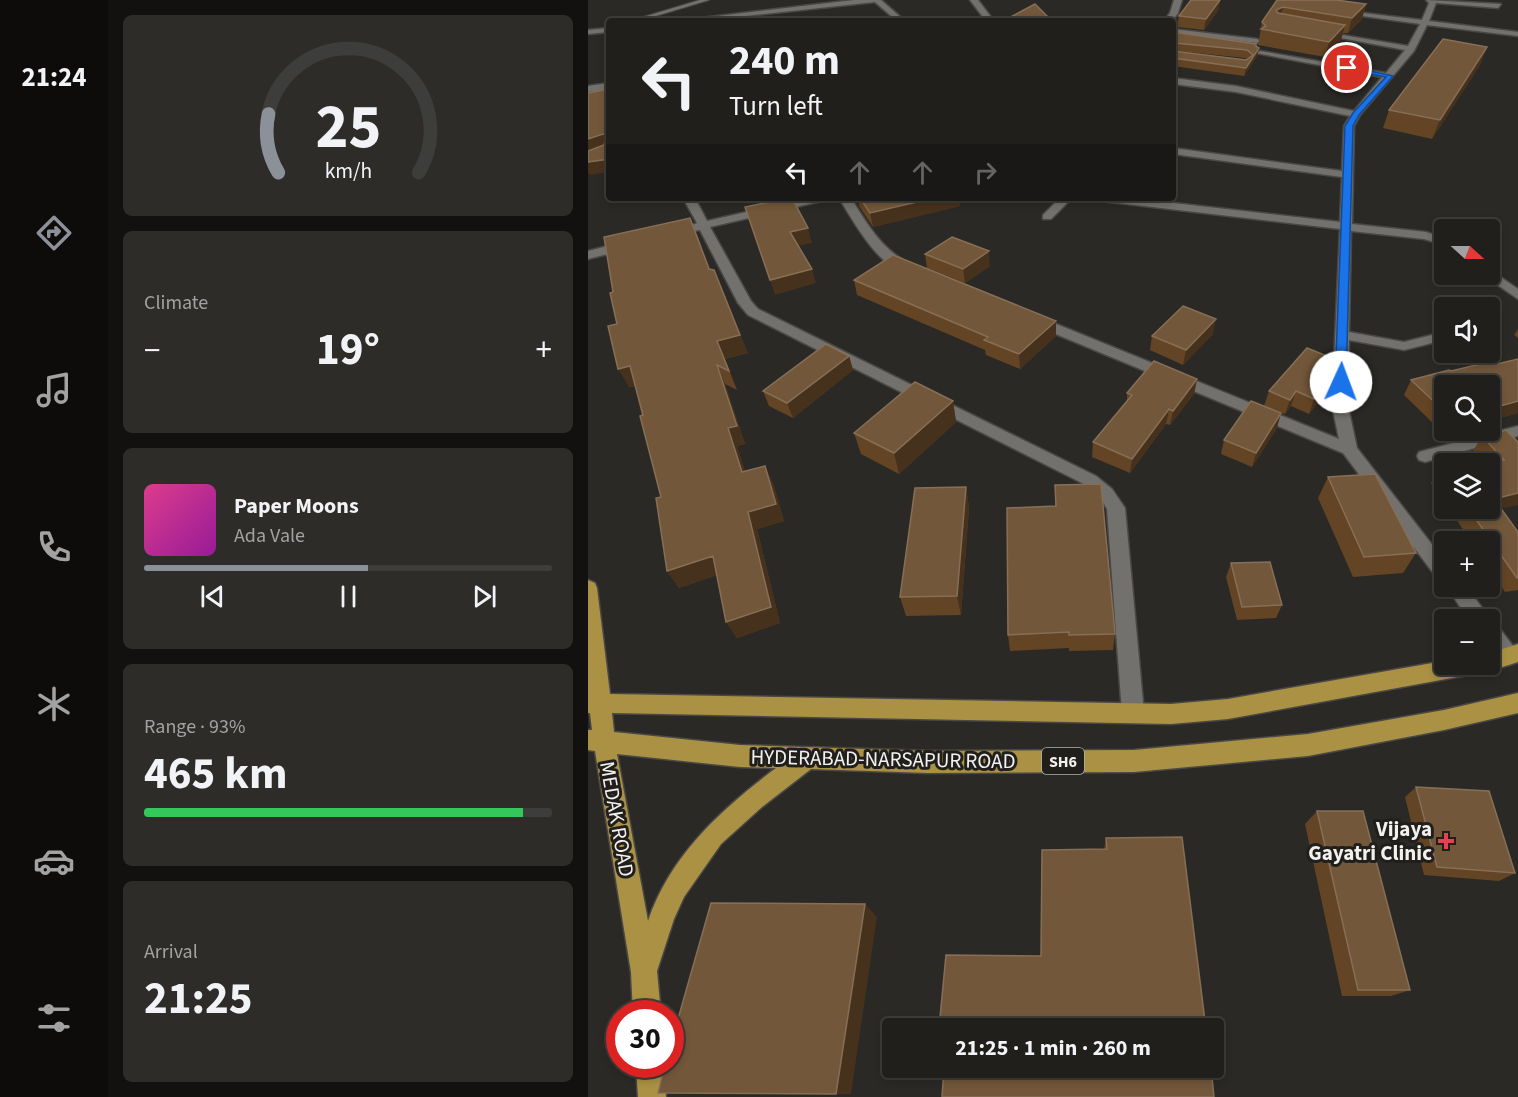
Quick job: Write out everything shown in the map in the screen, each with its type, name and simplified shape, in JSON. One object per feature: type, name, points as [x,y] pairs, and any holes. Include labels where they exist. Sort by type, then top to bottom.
[{"type":"main road","name":"MEDAK ROAD","points":[[588,588],[596,740],[644,972],[646,1000]]},
{"type":"main road","points":[[594,703],[1171,714],[1228,709],[1434,672]]},
{"type":"main road","name":"HYDERABAD-NARSAPUR ROAD","points":[[596,740],[740,756],[806,759],[928,762],[1134,761],[1308,745],[1444,720],[1518,703]]},
{"type":"main road","points":[[644,972],[662,916],[675,888],[714,836],[754,799],[806,759]]},
{"type":"main road","points":[[651,1078],[652,1097]]},
{"type":"street","points":[[722,18],[875,0],[896,18]]},
{"type":"street","points":[[974,0],[988,18]]},
{"type":"street","points":[[1170,18],[1178,0]]},
{"type":"street","points":[[1434,560],[1349,449],[1340,406],[1349,126],[1356,114],[1411,49],[1425,23],[1433,2],[1430,0],[1497,3],[1497,11],[1471,10]]},
{"type":"street","points":[[1330,11],[1518,34]]},
{"type":"street","points":[[588,32],[606,29]]},
{"type":"street","points":[[1176,31],[1257,41]]},
{"type":"street","points":[[1312,32],[1411,49]]},
{"type":"street","points":[[1260,53],[1390,76]]},
{"type":"street","points":[[1176,81],[1236,89],[1356,114]]},
{"type":"street","points":[[588,89],[606,86]]},
{"type":"street","points":[[1176,151],[1347,175]]},
{"type":"street","points":[[691,201],[745,303],[753,312],[1090,480],[1106,493],[1116,508],[1133,713]]},
{"type":"street","points":[[680,231],[809,201]]},
{"type":"street","points":[[847,201],[879,252],[888,260],[920,273]]},
{"type":"street","points":[[1047,217],[1062,201]]},
{"type":"street","points":[[1126,201],[1434,239]]},
{"type":"street","points":[[588,255],[646,240]]},
{"type":"street","points":[[1500,282],[1518,295]]},
{"type":"street","points":[[1024,316],[1349,449]]},
{"type":"street","points":[[1342,335],[1404,346],[1434,338]]},
{"type":"street","points":[[1425,456],[1518,431]]},
{"type":"street","points":[[1463,597],[1473,609]]},
{"type":"lane","points":[[643,18],[706,0]]},
{"type":"building","points":[[1191,0],[1220,0],[1206,19],[1179,16]]},
{"type":"building","points":[[1277,0],[1336,0],[1366,4],[1352,18],[1283,7],[1276,10],[1278,13],[1345,25],[1329,42],[1261,29],[1266,26],[1262,22]]},
{"type":"building","points":[[1035,4],[1049,18],[1009,18]]},
{"type":"building","points":[[1176,32],[1256,44],[1259,48],[1246,68],[1176,58],[1176,51],[1246,60],[1253,55],[1247,50],[1176,43]]},
{"type":"building","points":[[1443,39],[1487,47],[1440,120],[1389,110]]},
{"type":"building","points":[[606,90],[606,136],[603,134],[588,139],[588,93]]},
{"type":"building","points":[[606,136],[606,159],[588,162],[588,151],[604,145]]},
{"type":"building","points":[[774,201],[794,201],[808,228],[790,232],[812,269],[770,280],[745,207]]},
{"type":"building","points":[[862,201],[921,201],[870,213]]},
{"type":"building","points":[[690,218],[709,269],[714,270],[740,335],[717,341],[729,371],[717,365],[737,426],[728,428],[742,472],[765,466],[776,504],[748,512],[771,607],[726,622],[713,556],[667,571],[656,498],[661,497],[640,416],[643,415],[630,366],[618,369],[608,326],[617,324],[610,293],[613,292],[604,237]]},
{"type":"building","points":[[952,237],[989,251],[963,269],[925,254]]},
{"type":"building","points":[[893,255],[1056,321],[1019,354],[984,340],[988,337],[854,280]]},
{"type":"building","points":[[1183,306],[1216,319],[1186,350],[1152,336]]},
{"type":"building","points":[[826,344],[849,356],[787,403],[763,391]]},
{"type":"building","points":[[1307,348],[1337,360],[1336,371],[1314,399],[1296,391],[1290,400],[1269,391]]},
{"type":"building","points":[[1518,359],[1518,401],[1500,406],[1500,375],[1434,375],[1434,402],[1411,380],[1485,363],[1497,364]]},
{"type":"building","points":[[1154,361],[1197,379],[1173,411],[1169,409],[1132,459],[1093,442],[1132,395],[1127,393]]},
{"type":"building","points":[[915,382],[953,401],[894,453],[854,433]]},
{"type":"building","points":[[1251,401],[1281,413],[1256,453],[1224,440]]},
{"type":"building","points":[[1506,430],[1518,442],[1518,493],[1500,498],[1500,461],[1504,460],[1487,441],[1500,441],[1500,432]]},
{"type":"building","points":[[1375,474],[1416,553],[1364,557],[1328,477]]},
{"type":"building","points":[[1101,484],[1115,634],[1069,635],[1069,632],[1008,635],[1007,508],[1056,506],[1055,485]]},
{"type":"building","points":[[966,487],[957,596],[900,597],[915,488]]},
{"type":"building","points":[[1500,507],[1518,532],[1518,578],[1500,554],[1500,531],[1484,531],[1476,519],[1500,519]]},
{"type":"building","points":[[1270,562],[1282,605],[1242,607],[1231,563]]},
{"type":"building","points":[[1416,787],[1489,791],[1515,873],[1437,867]]},
{"type":"building","points":[[1317,811],[1363,811],[1410,990],[1358,990]]},
{"type":"building","points":[[1182,837],[1205,1018],[940,1018],[946,955],[1041,956],[1042,850],[1107,849],[1106,838]]},
{"type":"building","points":[[711,903],[865,904],[836,1094],[658,1093],[662,1078],[684,1078],[683,1000]]},
{"type":"building","points":[[943,1078],[1212,1078],[1214,1097],[942,1097]]},
{"type":"place","name":"Vijaya Gayatri Clinic","points":[[1446,841]]},
{"type":"route","points":[[1341,382],[1349,126],[1356,114],[1390,76],[1347,68]]}]
